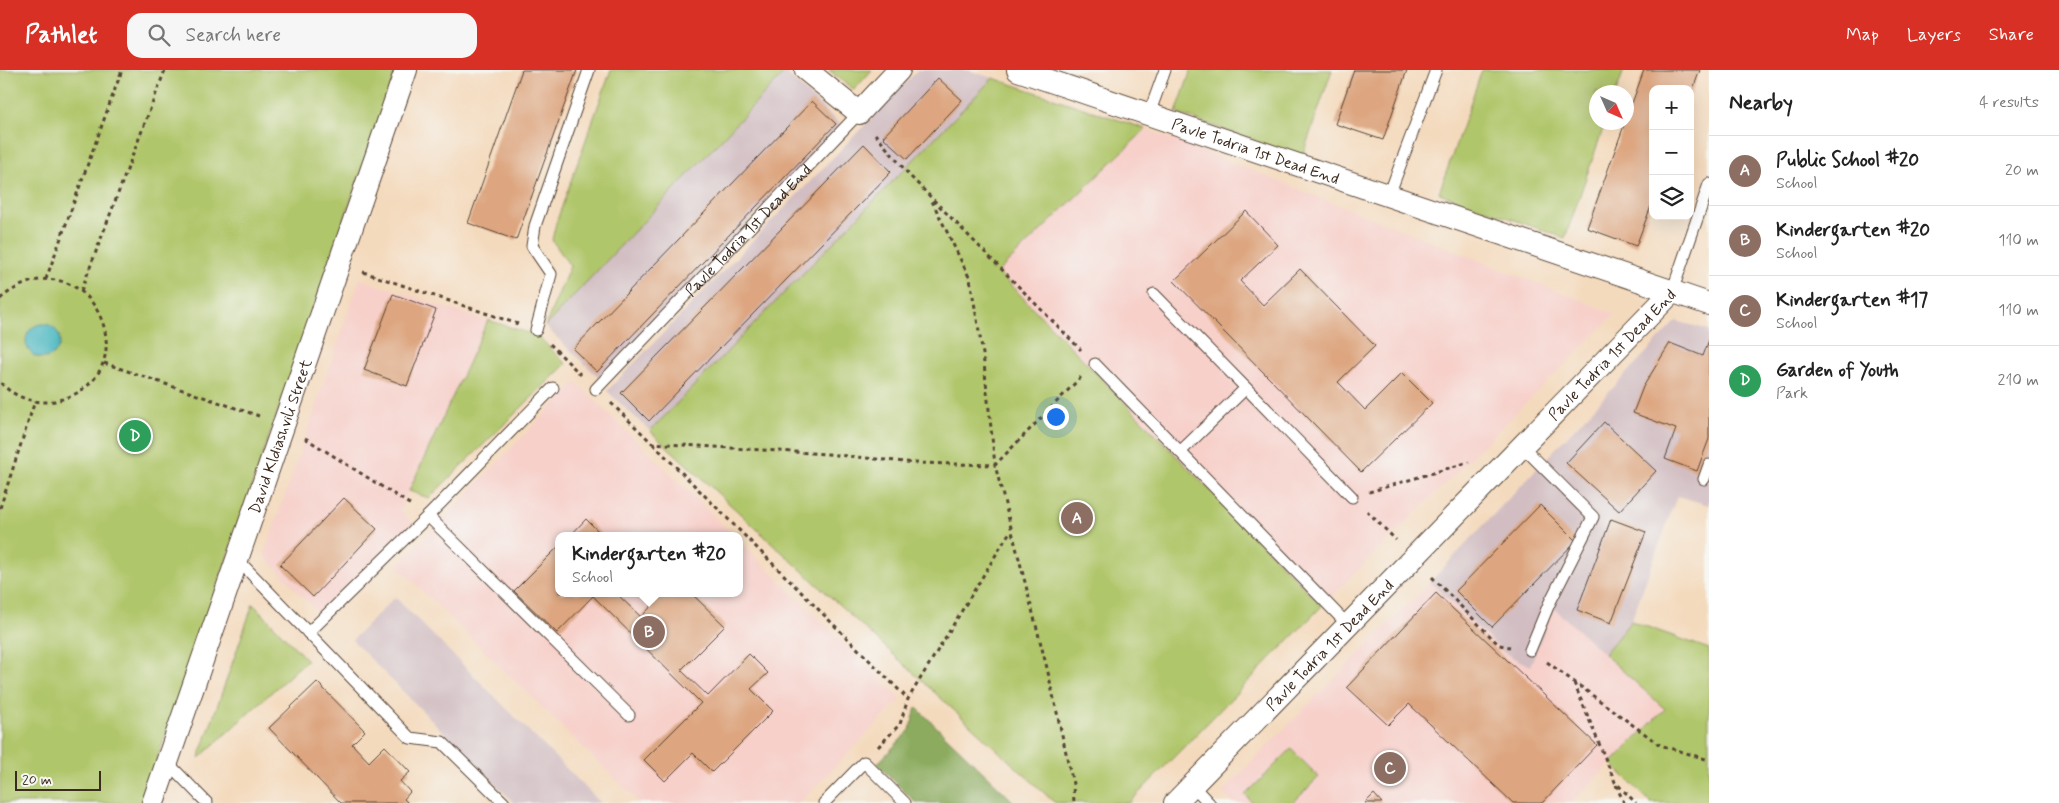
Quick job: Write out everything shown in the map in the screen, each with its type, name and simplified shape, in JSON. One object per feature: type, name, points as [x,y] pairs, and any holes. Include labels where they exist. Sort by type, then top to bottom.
[{"type":"street","name":"David Kldiashvili Street","points":[[153,803],[406,70]]},
{"type":"street","points":[[806,70],[859,113]]},
{"type":"street","name":"Pavle Todria 1st Dead End","points":[[859,113],[899,70]]},
{"type":"street","name":"Pavle Todria 1st Dead End","points":[[1018,70],[1672,292],[1175,803]]},
{"type":"street","points":[[1672,292],[1709,304]]},
{"type":"lane","points":[[536,330],[552,274],[532,246],[535,226],[589,70]]},
{"type":"lane","points":[[1149,114],[1165,70]]},
{"type":"lane","points":[[1389,195],[1436,70]]},
{"type":"lane","name":"Pavle Todria 1st Dead End","points":[[596,390],[859,113]]},
{"type":"lane","points":[[1672,292],[1709,184]]},
{"type":"lane","points":[[1154,294],[1352,497]]},
{"type":"lane","points":[[1095,364],[1348,625]]},
{"type":"lane","points":[[308,633],[428,516],[553,388]]},
{"type":"lane","points":[[1180,452],[1246,388]]},
{"type":"lane","points":[[1522,446],[1593,516],[1549,604],[1530,650]]},
{"type":"lane","points":[[1704,478],[1709,465]]},
{"type":"lane","points":[[428,516],[629,715]]},
{"type":"lane","points":[[237,560],[410,738],[442,742],[504,803]]},
{"type":"lane","points":[[167,762],[207,803]]},
{"type":"lane","points":[[824,803],[864,762],[905,803]]},
{"type":"lane","points":[[1192,786],[1209,803]]},
{"type":"path","points":[[46,279],[122,70]]},
{"type":"path","points":[[81,291],[165,70]]},
{"type":"path","points":[[652,443],[827,454],[915,463],[995,464],[1095,364],[930,198],[859,113]]},
{"type":"path","points":[[930,198],[970,279],[983,354],[995,464],[1047,668],[1073,784],[1074,803]]},
{"type":"path","points":[[338,264],[536,330],[741,532]]},
{"type":"path","points":[[0,299],[12,289],[27,282],[46,279],[64,282],[81,291],[95,304],[103,321],[107,339],[104,362],[96,375],[84,389],[67,398],[49,402],[35,402],[18,396],[0,383]]},
{"type":"path","points":[[104,362],[283,424],[428,516]]},
{"type":"path","points":[[0,508],[35,402]]},
{"type":"path","points":[[1475,460],[1352,497],[1499,645],[1530,650],[1660,745],[1709,760]]},
{"type":"path","points":[[864,762],[900,724],[908,698],[1012,530]]},
{"type":"path","points":[[743,534],[908,698]]},
{"type":"path","points":[[1573,681],[1624,803]]},
{"type":"path","points":[[1615,782],[1636,803]]},
{"type":"shaded area","points":[[918,70],[967,70],[993,78],[650,431],[607,391]]},
{"type":"shaded area","points":[[785,72],[841,125],[599,378],[545,326]]},
{"type":"shaded area","points":[[993,78],[1146,129],[1615,314],[1322,606],[1129,803],[1055,803],[650,431]]},
{"type":"shaded area","points":[[360,279],[486,321],[400,510],[413,523],[319,614],[264,555]]},
{"type":"shaded area","points":[[1676,321],[1709,330],[1709,505],[1677,496],[1631,621],[1604,654],[1554,608],[1530,666],[1504,653],[1430,582]]},
{"type":"shaded area","points":[[576,382],[730,532],[555,532],[555,597],[743,597],[743,545],[901,699],[799,803],[640,803],[397,566]]},
{"type":"shaded area","points":[[1430,582],[1504,653],[1530,666],[1554,608],[1665,709],[1571,803],[1233,803],[1222,792]]},
{"type":"shaded area","points":[[395,597],[601,803],[514,803],[352,640]]},
{"type":"green space","points":[[0,70],[396,70],[142,803],[0,803]]},
{"type":"green space","points":[[611,70],[783,70],[785,72],[545,326],[570,266],[552,240],[556,223]]},
{"type":"green space","points":[[829,70],[872,70],[854,90]]},
{"type":"green space","points":[[1191,70],[1332,70],[1302,157],[1176,113]]},
{"type":"green space","points":[[1482,70],[1624,70],[1619,85],[1589,85],[1589,130],[1603,130],[1565,238],[1439,193]]},
{"type":"green space","points":[[993,78],[1146,129],[998,272],[1322,606],[1129,803],[1055,803],[650,431]]},
{"type":"green space","points":[[488,320],[538,336],[566,364],[429,498],[409,491]]},
{"type":"green space","points":[[253,604],[307,660],[199,758]]},
{"type":"green space","points":[[1631,621],[1709,649],[1709,803],[1651,803],[1611,763],[1665,709],[1604,654]]},
{"type":"green space","points":[[916,707],[1015,803],[916,803],[877,764],[910,730]]},
{"type":"green space","points":[[1291,749],[1319,777],[1293,803],[1253,803],[1245,795]]},
{"type":"water","points":[[43,324],[50,325],[55,329],[59,334],[59,348],[55,353],[50,357],[43,358],[36,357],[31,353],[27,348],[26,341],[27,334],[31,329],[36,325]]},
{"type":"building","points":[[522,70],[577,70],[516,240],[468,223]]},
{"type":"building","points":[[1354,70],[1407,70],[1383,140],[1335,124]]},
{"type":"building","points":[[1644,70],[1700,70],[1694,86],[1649,85],[1649,212],[1636,246],[1587,228],[1622,130],[1634,130],[1634,98]]},
{"type":"building","points":[[938,78],[962,100],[907,159],[883,137]]},
{"type":"building","points":[[812,101],[836,124],[597,372],[573,349]]},
{"type":"building","points":[[864,144],[891,172],[649,421],[621,393]]},
{"type":"building","points":[[1246,211],[1278,245],[1240,281],[1263,305],[1300,269],[1375,346],[1338,382],[1365,410],[1402,373],[1432,403],[1361,472],[1174,281]]},
{"type":"building","points":[[393,294],[436,310],[407,386],[364,370]]},
{"type":"building","points":[[1709,340],[1709,439],[1697,471],[1665,459],[1676,429],[1633,413],[1643,387],[1670,343],[1703,356]]},
{"type":"building","points":[[1604,422],[1656,471],[1619,511],[1566,463]]},
{"type":"building","points":[[344,498],[377,529],[313,597],[280,565]]},
{"type":"building","points":[[1540,505],[1576,541],[1492,627],[1456,591]]},
{"type":"building","points":[[586,519],[599,532],[574,532]]},
{"type":"building","points":[[1611,519],[1646,532],[1611,623],[1577,610]]},
{"type":"building","points":[[555,550],[555,597],[592,597],[557,633],[514,591]]},
{"type":"building","points":[[1436,593],[1597,745],[1542,803],[1513,803],[1409,704],[1388,725],[1347,687]]},
{"type":"building","points":[[594,597],[620,597],[641,617],[660,597],[695,597],[725,626],[681,670],[708,696],[749,654],[768,673],[751,689],[773,711],[712,772],[693,753],[665,781],[644,760],[701,703]]},
{"type":"building","points":[[317,682],[365,731],[352,744],[369,762],[385,746],[410,772],[400,781],[410,792],[404,799],[408,803],[341,803],[269,728]]},
{"type":"building","points":[[1374,794],[1382,803],[1365,803]]},
{"type":"place","name":"Garden of Youth","points":[[135,436]]},
{"type":"place","name":"Public School #20","points":[[1077,518]]},
{"type":"place","name":"Kindergarten #20","points":[[649,632]]},
{"type":"place","name":"Kindergarten #17","points":[[1390,768]]}]
